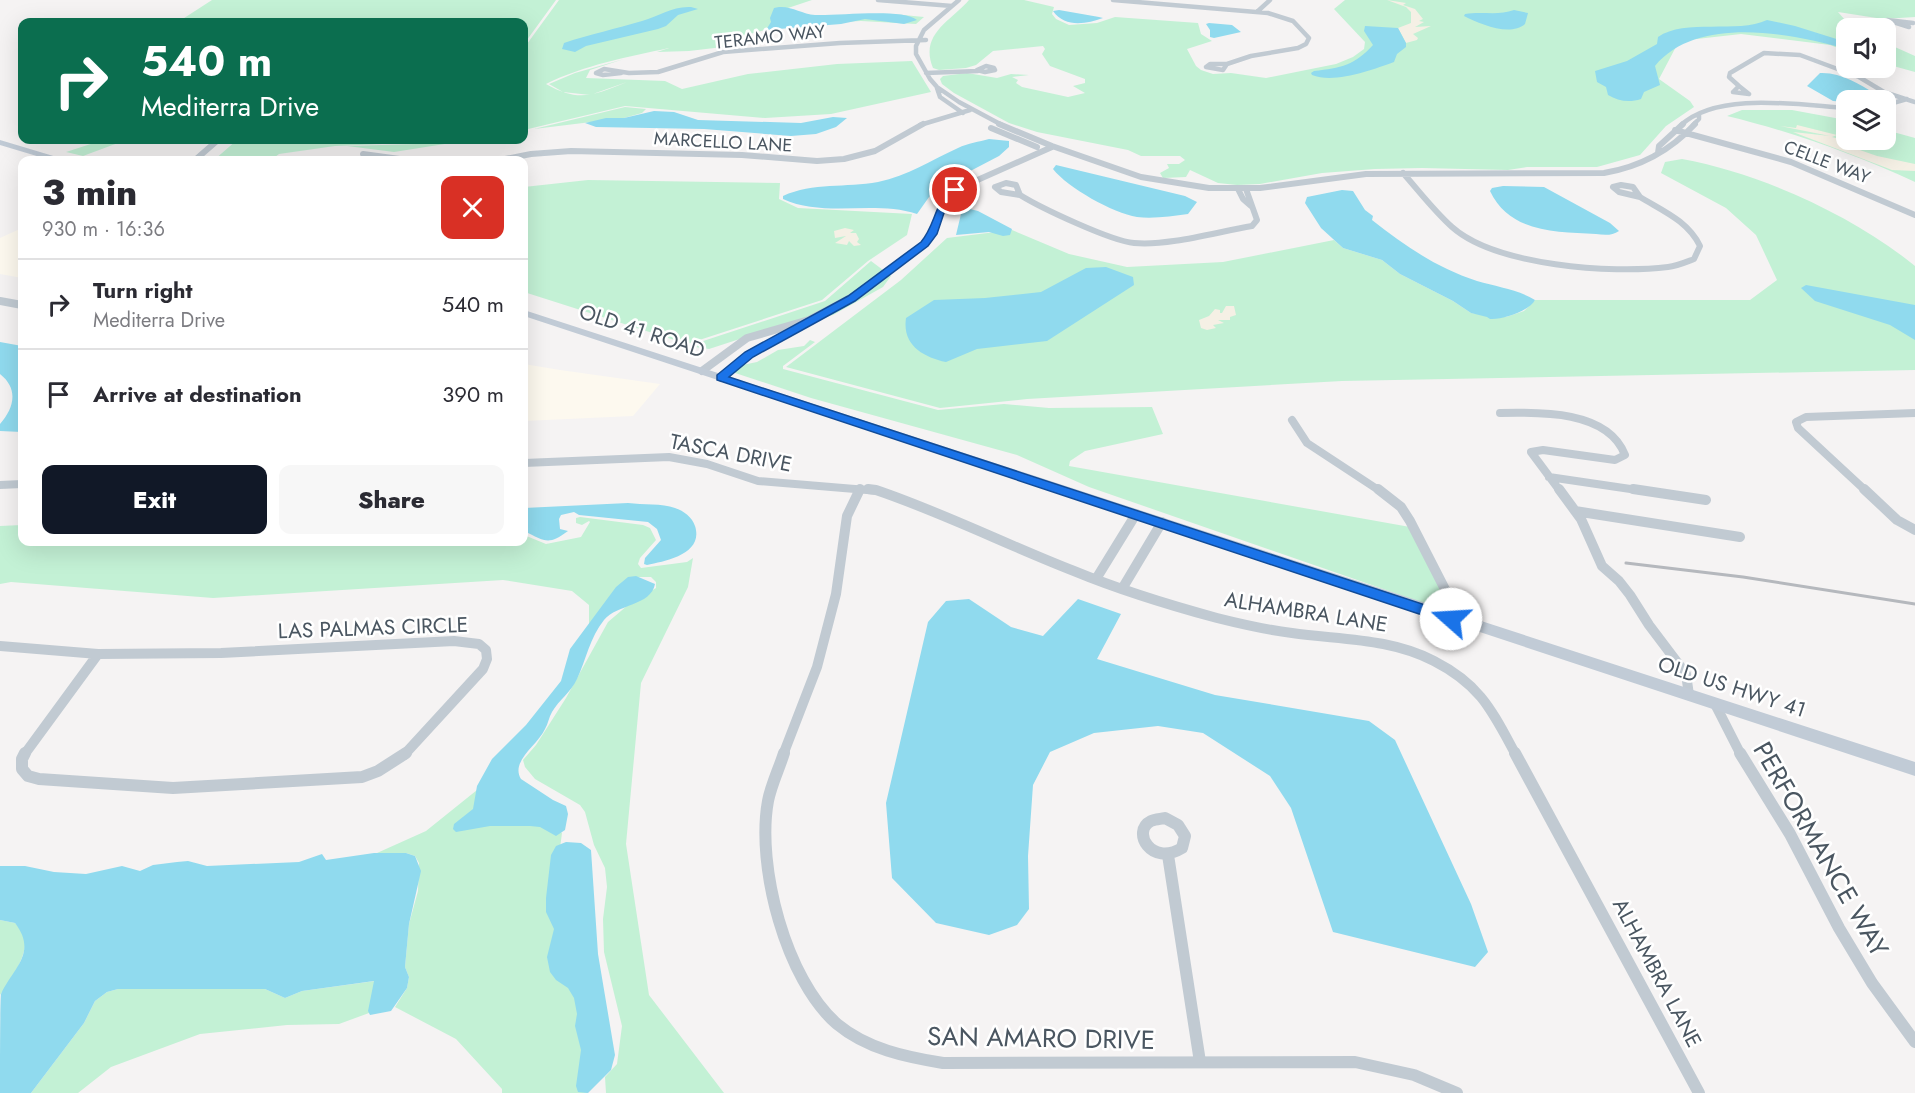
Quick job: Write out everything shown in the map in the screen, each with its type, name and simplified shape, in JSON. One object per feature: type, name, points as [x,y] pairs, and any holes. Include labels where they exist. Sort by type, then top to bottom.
[{"type":"street","points":[[878,0],[898,0],[951,7]]},
{"type":"street","points":[[960,0],[922,31],[915,50],[921,56],[926,73],[937,88],[940,97],[1044,147],[1103,169],[1125,171]]},
{"type":"street","points":[[1113,0],[1258,11],[1293,21],[1308,35],[1308,41],[1298,48],[1251,56],[1227,64]]},
{"type":"street","points":[[1258,11],[1270,0]]},
{"type":"street","points":[[1912,24],[1915,32]]},
{"type":"street","name":"TERAMO WAY","points":[[621,73],[672,69],[716,54],[737,51],[840,43],[926,42],[931,31],[929,27]]},
{"type":"street","points":[[1739,86],[1729,77],[1731,73],[1757,55],[1777,52],[1813,58],[1913,99]]},
{"type":"street","points":[[926,73],[978,69]]},
{"type":"street","points":[[1896,103],[1913,99]]},
{"type":"street","points":[[1896,103],[1913,99]]},
{"type":"street","points":[[1658,153],[1659,146],[1690,117],[1717,107],[1758,103],[1836,107]]},
{"type":"street","points":[[968,112],[976,120]]},
{"type":"street","name":"MARCELLO LANE","points":[[521,156],[571,152],[742,155],[826,161],[854,158],[870,153],[915,127],[968,112]]},
{"type":"street","points":[[984,124],[1036,147],[1052,147],[1125,171],[1201,191],[1281,191],[1309,182],[1342,177],[1605,172],[1641,164],[1667,149],[1686,134],[1699,119],[1699,114]]},
{"type":"street","name":"CELLE WAY","points":[[1674,131],[1765,154],[1826,175],[1915,215]]},
{"type":"street","points":[[0,142],[44,156]]},
{"type":"street","points":[[200,156],[213,144]]},
{"type":"street","points":[[990,173],[1007,160],[1036,147]]},
{"type":"street","points":[[721,378],[749,355],[852,298],[924,244],[933,234],[941,207],[949,194],[1044,147]]},
{"type":"street","points":[[363,154],[378,156]]},
{"type":"street","points":[[1409,176],[1440,215],[1460,233],[1489,247],[1532,260],[1575,267],[1646,270],[1678,266],[1694,259],[1700,246],[1692,231],[1640,197]]},
{"type":"street","points":[[1020,195],[1110,237],[1133,243],[1160,242],[1248,228],[1257,220],[1251,206],[1239,191]]},
{"type":"street","points":[[1247,191],[1252,200],[1251,206]]},
{"type":"street","points":[[0,301],[18,304]]},
{"type":"street","name":"OLD 41 ROAD","points":[[528,314],[1535,646]]},
{"type":"street","points":[[702,371],[747,338],[809,320]]},
{"type":"street","points":[[1500,413],[1555,412],[1581,418],[1608,435],[1624,451],[1625,455],[1622,459],[1616,460],[1532,451],[1531,454],[1585,526],[1590,543],[1602,566],[1620,581],[1649,625],[1686,674],[1689,695]]},
{"type":"street","points":[[1915,413],[1806,417],[1796,422],[1798,428],[1897,520],[1915,530]]},
{"type":"street","points":[[1292,420],[1307,443],[1365,479],[1401,507],[1452,603],[1451,619]]},
{"type":"street","name":"TASCA DRIVE","points":[[528,463],[669,457],[707,464],[758,482],[860,489]]},
{"type":"street","points":[[1549,477],[1706,500]]},
{"type":"street","points":[[0,485],[18,484]]},
{"type":"street","name":"ALHAMBRA LANE","points":[[860,489],[876,490],[918,504],[1024,552],[1122,589],[1218,618],[1292,633],[1378,642],[1407,650],[1448,668],[1476,689],[1506,734],[1699,1093]]},
{"type":"street","name":"SAN AMARO DRIVE","points":[[860,489],[846,516],[836,594],[817,667],[784,749],[768,801],[765,857],[781,930],[804,984],[837,1024],[873,1046],[909,1058],[943,1063],[1355,1062],[1414,1075],[1457,1093]]},
{"type":"street","points":[[1575,511],[1740,537]]},
{"type":"street","points":[[1096,579],[1136,514]]},
{"type":"street","points":[[1122,589],[1162,522]]},
{"type":"street","name":"LAS PALMAS CIRCLE","points":[[454,641],[479,644],[486,650],[487,659],[476,679],[405,754],[385,767],[362,777],[173,788],[53,781],[28,776],[22,769],[22,759],[28,748],[98,654],[136,656],[221,653],[454,641]]},
{"type":"street","points":[[0,646],[98,654]]},
{"type":"street","name":"OLD US HWY 41","points":[[1535,646],[1915,769]]},
{"type":"street","name":"PERFORMANCE WAY","points":[[1715,704],[1750,772],[1790,834],[1839,928],[1872,983],[1915,1042]]},
{"type":"street","points":[[1168,855],[1200,1062]]},
{"type":"shaded area","points":[[18,230],[18,277],[0,274],[0,238]]},
{"type":"shaded area","points":[[528,365],[660,384],[633,416],[528,421]]},
{"type":"green space","points":[[212,0],[556,0],[528,38],[528,18],[184,18]]},
{"type":"green space","points":[[559,0],[812,0],[788,8],[820,16],[883,14],[924,17],[916,24],[861,21],[784,25],[719,42],[727,41],[723,47],[657,52],[669,48],[622,58],[561,77],[546,84],[562,91],[549,84],[575,73],[624,59],[590,70],[586,78],[665,81],[682,89],[748,74],[837,64],[912,61],[931,92],[831,114],[765,118],[625,106],[528,129],[528,43]],"holes":[[[564,92],[588,95],[568,94]]]},
{"type":"green space","points":[[969,0],[1024,0],[1054,7],[1052,14],[1056,19],[1069,25],[1097,23],[1115,17],[1198,23],[1201,34],[1212,41],[1187,49],[1196,66],[1213,74],[1231,73],[1266,78],[1336,64],[1353,57],[1364,49],[1365,42],[1334,9],[1345,0],[1915,0],[1915,17],[1877,18],[1838,12],[1843,18],[1836,18],[1836,47],[1741,34],[1679,41],[1659,79],[1690,101],[1694,107],[1666,126],[1640,155],[1597,167],[1527,167],[1508,170],[1375,169],[1322,173],[1260,184],[1237,185],[1218,183],[1190,170],[1186,177],[1163,178],[1160,173],[1169,168],[1167,164],[1179,164],[1185,160],[1180,156],[1141,156],[1128,150],[1037,132],[1009,123],[954,93],[942,84],[940,79],[943,76],[967,73],[997,78],[1011,74],[1029,75],[1012,77],[1018,80],[1016,83],[1022,87],[1068,97],[1085,93],[1073,86],[1085,83],[1085,79],[1050,66],[1042,54],[1045,49],[1043,46],[993,51],[976,65],[966,68],[939,70],[933,68],[930,46],[933,37]]},
{"type":"green space","points":[[1896,47],[1915,56],[1915,72],[1896,67]]},
{"type":"green space","points":[[625,107],[646,109],[642,113],[624,118],[534,129]]},
{"type":"green space","points":[[1742,110],[1792,110],[1836,118],[1836,149],[1776,129],[1727,116]]},
{"type":"green space","points":[[1896,133],[1915,138],[1915,182],[1838,150],[1896,150]]},
{"type":"green space","points":[[91,144],[115,144],[83,156],[66,152]]},
{"type":"green space","points":[[232,144],[382,144],[335,146],[276,156],[219,156]]},
{"type":"green space","points":[[416,144],[445,144],[394,152],[347,146]]},
{"type":"green space","points":[[1682,159],[1743,175],[1805,199],[1864,230],[1915,266],[1915,370],[1342,381],[1027,399],[940,408],[786,367],[901,280],[947,238],[1012,230],[1069,254],[1127,267],[1223,262],[1334,240],[1343,248],[1382,260],[1400,274],[1453,301],[1471,313],[1506,317],[1524,311],[1535,300],[1750,300],[1777,280],[1756,235],[1726,208],[1661,173],[1665,162]]},
{"type":"green space","points":[[588,180],[780,183],[779,199],[798,208],[912,214],[907,235],[868,261],[822,300],[687,344],[528,293],[528,187]]},
{"type":"green space","points":[[871,261],[891,276],[883,287],[833,315],[752,335],[709,349],[688,346],[825,301]]},
{"type":"green space","points":[[810,340],[815,342],[783,366],[783,369],[938,410],[1004,404],[1049,408],[1152,407],[1163,434],[1085,451],[1070,461],[1069,466],[1410,527],[1429,552],[1464,617],[1089,487],[1017,455],[811,398],[723,369],[757,362],[778,350],[804,346]]},
{"type":"green space","points":[[576,518],[643,525],[650,528],[656,540],[640,558],[638,564],[641,568],[687,562],[693,558],[688,587],[641,683],[626,844],[649,995],[724,1093],[606,1093],[605,1077],[617,1064],[622,1026],[604,952],[603,919],[607,887],[605,868],[594,845],[585,812],[580,805],[535,779],[525,767],[523,760],[536,745],[566,698],[608,622],[628,605],[656,588],[656,582],[651,577],[634,577],[589,633],[589,605],[572,591],[503,580],[213,598],[11,582],[0,584],[0,526],[18,525],[18,546],[528,546],[528,537],[546,544],[581,537],[590,522],[582,525],[576,523]]},
{"type":"green space","points":[[482,786],[549,823],[562,833],[558,863],[581,992],[587,1093],[502,1093],[502,1089],[456,1039],[395,1007],[407,988],[409,977],[405,967],[409,924],[418,891],[419,863],[415,856],[406,853],[377,853],[426,831]]},
{"type":"green space","points":[[0,920],[15,923],[24,934],[25,949],[9,983],[0,995]]},
{"type":"green space","points":[[375,981],[369,1013],[339,1024],[287,1025],[200,1034],[111,1067],[78,1093],[31,1093],[84,1023],[95,1001],[107,992],[118,989],[265,989],[285,998],[302,991]]},
{"type":"sand","points":[[1387,0],[1406,3],[1403,5],[1415,9],[1423,19],[1419,21],[1424,22],[1415,27],[1431,26],[1413,34],[1418,38],[1417,40],[1406,43],[1398,28],[1411,23],[1411,12],[1406,7]]},
{"type":"sand","points":[[1797,125],[1836,135],[1832,137],[1836,138],[1836,149],[1793,132],[1830,136],[1780,126],[1796,128]]},
{"type":"sand","points":[[1840,150],[1860,150],[1915,164],[1915,171],[1892,170]]},
{"type":"sand","points":[[845,228],[854,230],[850,233],[856,233],[859,239],[857,242],[861,245],[854,246],[849,241],[847,245],[835,243],[846,236],[835,238],[834,231]]},
{"type":"sand","points":[[1226,306],[1234,306],[1236,315],[1230,317],[1230,320],[1218,320],[1224,323],[1213,325],[1216,328],[1207,330],[1201,328],[1199,320],[1209,316],[1215,309],[1222,313]]},
{"type":"water","points":[[691,7],[698,9],[678,15],[666,26],[658,29],[586,46],[575,52],[562,49],[564,43],[672,10]]},
{"type":"water","points":[[779,7],[815,15],[884,13],[910,16],[917,20],[904,24],[865,19],[841,24],[766,30],[771,22],[770,18],[774,8]]},
{"type":"water","points":[[1059,10],[1103,18],[1083,23],[1070,22],[1063,20],[1053,11]]},
{"type":"water","points":[[1514,10],[1528,13],[1525,24],[1519,28],[1495,28],[1464,16],[1471,13],[1502,13]]},
{"type":"water","points":[[1767,20],[1795,26],[1836,39],[1836,46],[1772,34],[1746,32],[1719,34],[1695,40],[1673,50],[1655,66],[1660,85],[1644,92],[1641,99],[1624,101],[1616,99],[1608,95],[1606,87],[1597,82],[1595,71],[1627,61],[1657,44],[1658,37],[1669,31],[1682,28],[1755,24]]},
{"type":"water","points":[[1206,24],[1232,25],[1241,32],[1210,37],[1210,30]]},
{"type":"water","points":[[1365,26],[1398,28],[1406,47],[1397,54],[1394,62],[1342,77],[1312,75],[1314,71],[1347,64],[1366,52],[1373,45],[1364,31]]},
{"type":"water","points":[[1820,73],[1828,73],[1836,74],[1836,78],[1849,79],[1869,90],[1836,90],[1836,101],[1807,86]]},
{"type":"water","points":[[654,111],[674,112],[698,120],[801,123],[833,117],[847,118],[836,127],[816,134],[791,136],[704,129],[596,127],[585,123]]},
{"type":"water","points":[[989,139],[1009,141],[1009,147],[999,156],[934,190],[917,214],[884,208],[815,207],[799,205],[783,199],[783,196],[806,189],[866,184],[889,179],[909,172],[962,146]]},
{"type":"water","points":[[1056,165],[1185,196],[1197,202],[1188,214],[1150,218],[1127,215],[1104,205],[1069,184],[1053,169]]},
{"type":"water","points":[[1544,187],[1610,223],[1619,231],[1608,235],[1550,231],[1522,223],[1499,205],[1490,191],[1492,188]]},
{"type":"water","points":[[1342,190],[1353,191],[1365,210],[1373,216],[1372,220],[1435,263],[1462,276],[1514,291],[1535,300],[1527,308],[1515,314],[1490,319],[1471,313],[1453,301],[1400,274],[1382,260],[1343,248],[1321,228],[1305,203],[1307,197]]},
{"type":"water","points":[[966,208],[978,211],[1012,229],[1010,235],[1003,236],[989,232],[956,235],[961,214]]},
{"type":"water","points":[[1106,267],[1133,277],[1134,285],[1047,341],[977,349],[946,362],[922,353],[907,336],[906,318],[934,300],[985,298],[1041,292],[1086,268]]},
{"type":"water","points":[[1806,285],[1915,305],[1915,340],[1890,325],[1815,301],[1801,288]]},
{"type":"water","points":[[0,342],[18,345],[18,432],[0,431],[0,424],[9,412],[12,392],[0,374]]},
{"type":"water","points":[[628,503],[664,505],[675,508],[692,520],[696,536],[689,550],[673,558],[647,565],[644,564],[645,558],[661,540],[657,529],[648,522],[579,515],[574,512],[561,515],[559,519],[560,529],[568,531],[556,539],[546,540],[528,533],[528,508]]},
{"type":"water","points":[[636,576],[655,584],[652,591],[641,601],[617,611],[604,620],[592,641],[574,684],[555,708],[542,735],[526,753],[519,766],[521,779],[566,806],[568,814],[565,830],[556,836],[540,827],[530,826],[490,826],[456,832],[453,829],[454,824],[473,809],[477,786],[492,759],[526,725],[561,681],[570,649],[616,587],[628,577]]},
{"type":"water","points":[[969,599],[1011,627],[1043,636],[1078,599],[1121,614],[1097,659],[1215,695],[1369,721],[1395,740],[1471,904],[1488,952],[1475,967],[1333,932],[1291,808],[1270,776],[1203,733],[1158,726],[1094,733],[1050,752],[1033,785],[1028,856],[1029,909],[1017,925],[989,935],[936,923],[892,878],[886,803],[928,622],[946,601]]},
{"type":"water","points":[[566,842],[581,843],[591,850],[598,954],[615,1055],[611,1070],[588,1093],[578,1092],[576,1086],[581,1050],[575,1026],[577,1014],[574,998],[568,988],[556,980],[550,972],[547,957],[554,929],[546,912],[551,855],[556,846]]},
{"type":"water","points":[[374,853],[406,853],[415,856],[421,871],[409,924],[405,967],[409,977],[407,988],[391,1011],[370,1015],[368,1011],[374,981],[302,991],[285,998],[265,989],[118,989],[107,992],[95,1001],[84,1023],[31,1093],[0,1093],[1,994],[21,960],[24,943],[15,923],[0,920],[0,866],[25,866],[54,872],[86,874],[122,866],[140,871],[153,865],[188,861],[207,866],[299,862],[322,854],[326,860]]},
{"type":"railway","points":[[1626,563],[1743,577],[1915,604]]},
{"type":"route","points":[[955,190],[944,200],[933,234],[924,244],[862,292],[749,355],[721,378],[1282,561],[1451,619]]}]
